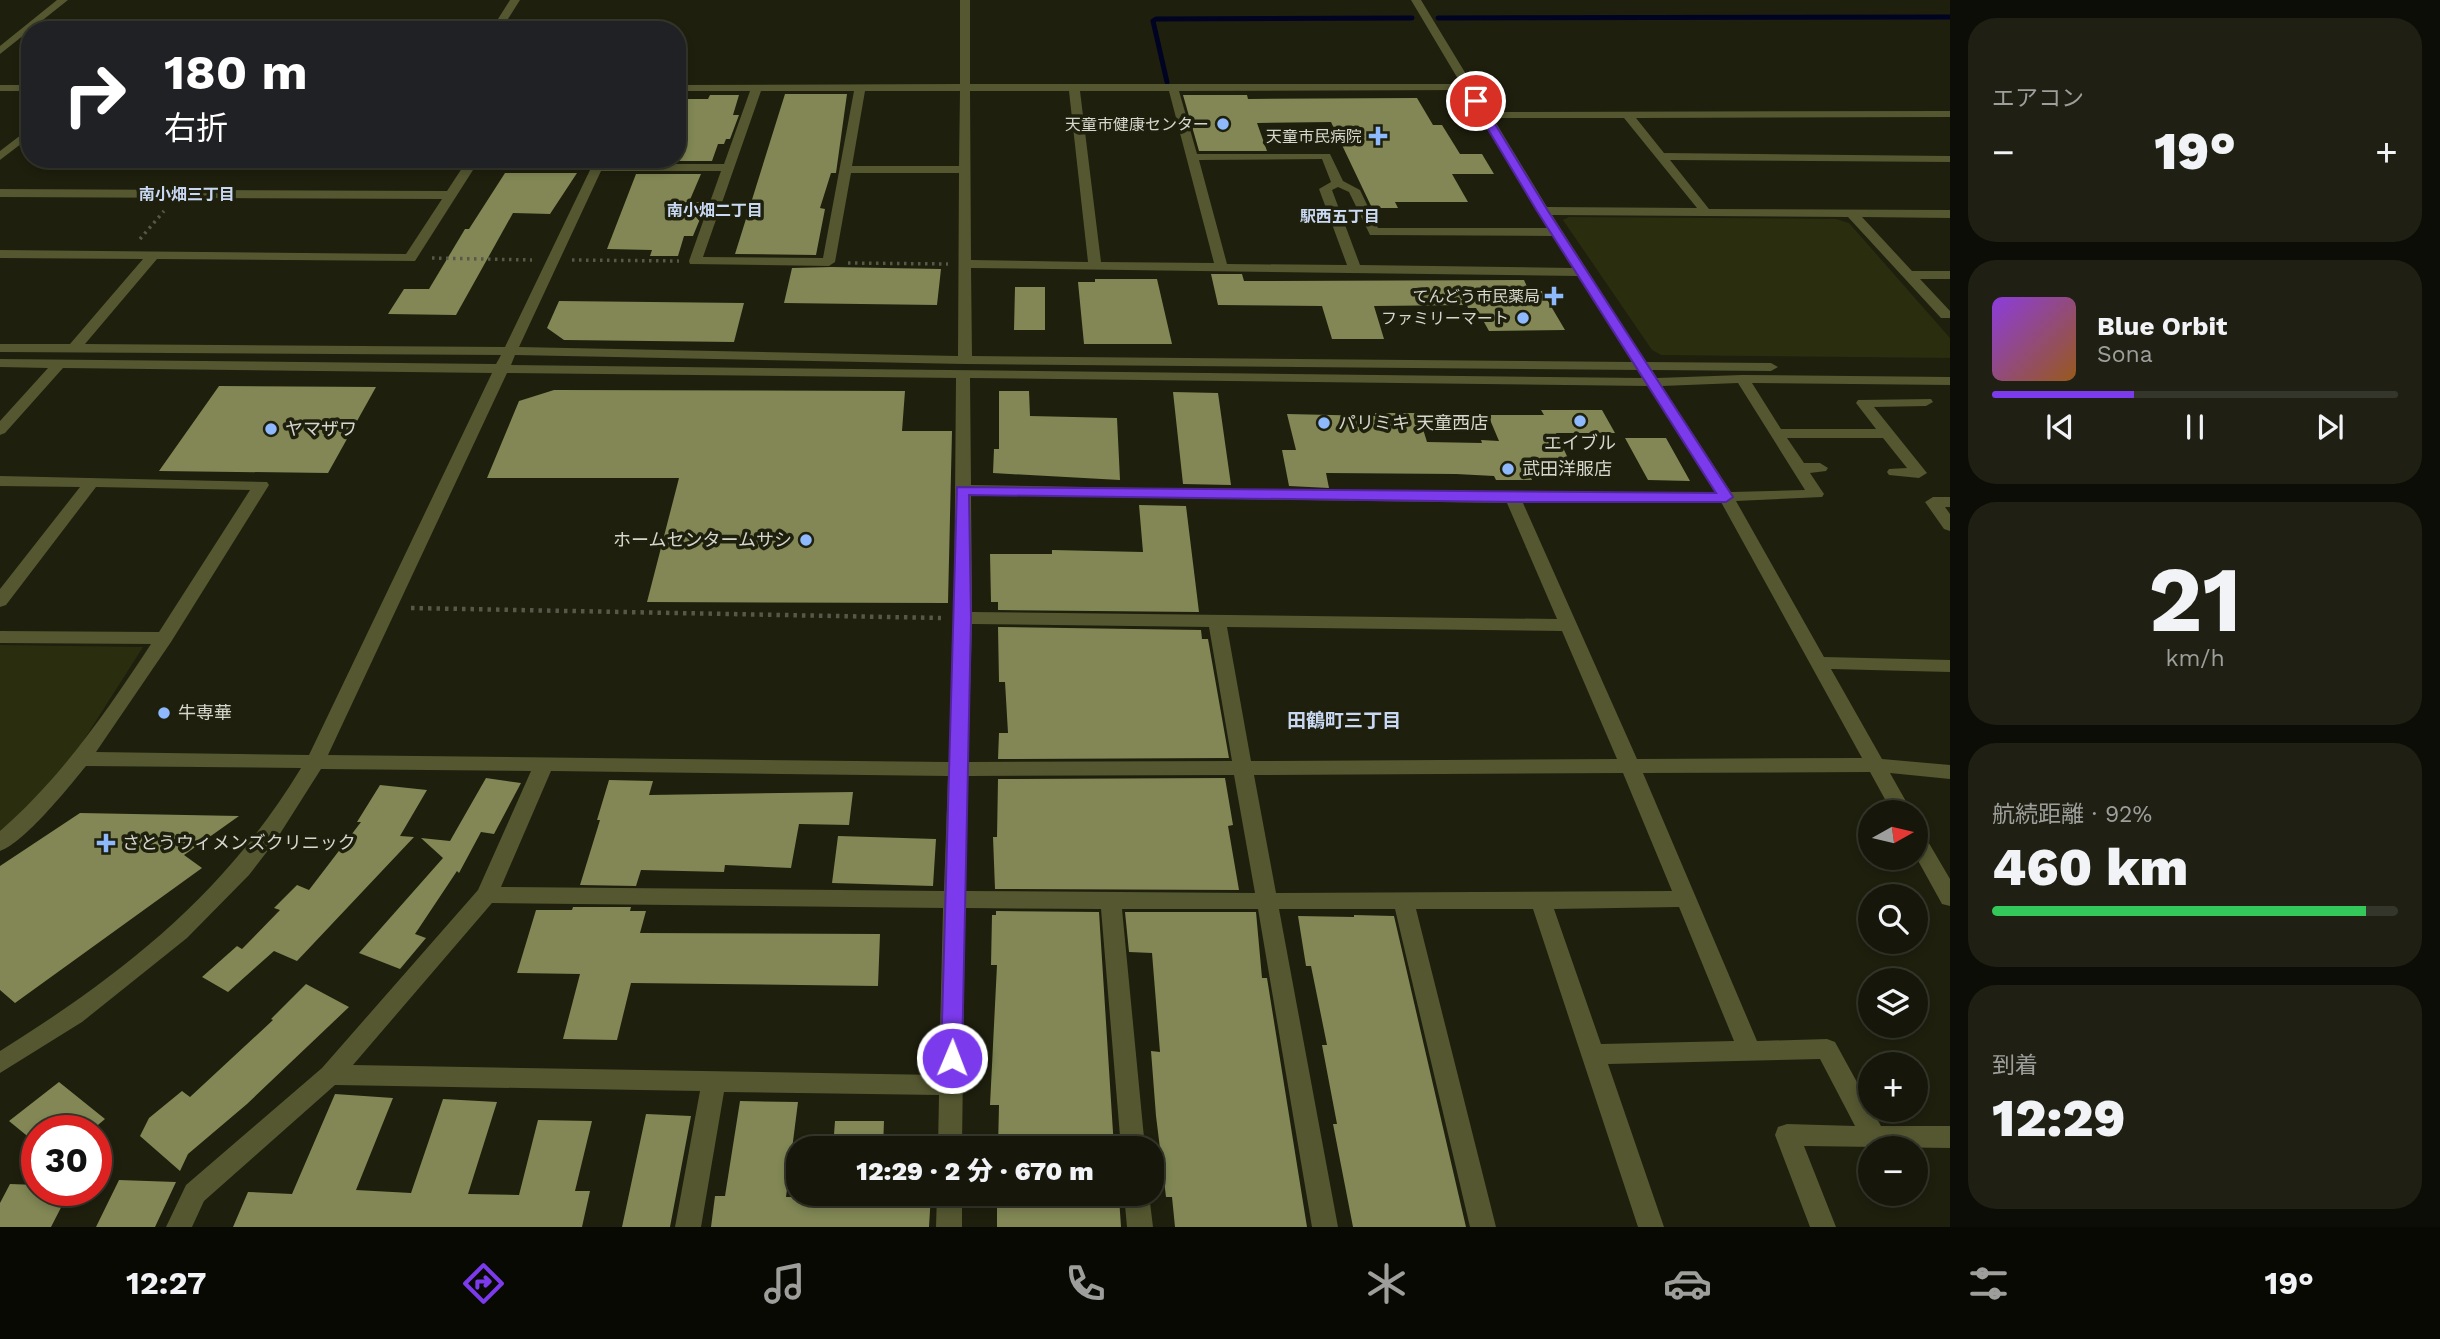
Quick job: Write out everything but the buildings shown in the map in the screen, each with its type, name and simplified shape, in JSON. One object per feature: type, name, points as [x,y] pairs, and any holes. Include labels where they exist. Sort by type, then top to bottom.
[{"type":"street","points":[[37,21],[63,0]]},
{"type":"street","points":[[501,21],[514,0]]},
{"type":"street","points":[[950,1136],[963,618],[962,490],[967,169],[965,0]]},
{"type":"street","points":[[1416,0],[1556,232],[1726,497],[1895,800]]},
{"type":"street","points":[[0,51],[21,34]]},
{"type":"street","points":[[757,87],[695,261],[829,262],[860,87]]},
{"type":"street","points":[[1173,87],[1222,268]]},
{"type":"street","points":[[686,88],[1468,87]]},
{"type":"street","points":[[0,88],[21,88]]},
{"type":"street","points":[[1074,88],[1095,266]]},
{"type":"street","points":[[1627,114],[1705,211]]},
{"type":"street","points":[[1484,115],[1950,114]]},
{"type":"street","points":[[0,157],[21,140]]},
{"type":"street","points":[[1193,157],[1326,156],[1338,183],[1354,190],[1374,232],[1556,232]]},
{"type":"street","points":[[1661,156],[1950,159]]},
{"type":"street","points":[[686,166],[727,168]]},
{"type":"street","points":[[0,254],[410,258],[469,168]]},
{"type":"street","points":[[0,1063],[68,1021],[138,967],[216,895],[270,835],[315,762],[597,168]]},
{"type":"street","points":[[847,170],[967,169]]},
{"type":"street","points":[[1338,183],[1325,189],[1356,271]]},
{"type":"street","points":[[0,192],[451,195]]},
{"type":"street","points":[[1543,211],[1950,214]]},
{"type":"street","points":[[1852,214],[1946,316]]},
{"type":"street","points":[[73,349],[153,256]]},
{"type":"street","points":[[966,264],[1582,272]]},
{"type":"street","points":[[1908,275],[1950,275]]},
{"type":"street","points":[[0,348],[1653,382],[1742,379],[1950,381]]},
{"type":"street","points":[[0,363],[507,359]]},
{"type":"street","points":[[0,430],[60,363]]},
{"type":"street","points":[[964,367],[1642,365],[1950,370]]},
{"type":"street","points":[[962,490],[1513,498],[1816,494],[1742,379]]},
{"type":"street","points":[[1895,472],[1919,473],[1863,403],[1926,402]]},
{"type":"street","points":[[1776,433],[1889,434]]},
{"type":"street","points":[[1799,468],[1820,468]]},
{"type":"street","points":[[0,481],[261,485],[165,638],[83,759],[27,820],[0,843]]},
{"type":"street","points":[[0,601],[7,582],[91,484]]},
{"type":"street","points":[[1513,498],[1630,765],[1749,1051]]},
{"type":"street","points":[[1950,502],[1933,502],[1950,526]]},
{"type":"street","points":[[963,618],[1567,625]]},
{"type":"street","points":[[1217,623],[1325,1227]]},
{"type":"street","points":[[0,637],[165,638]]},
{"type":"street","points":[[1820,663],[1950,666]]},
{"type":"street","points":[[83,759],[960,769],[1876,765],[1950,772]]},
{"type":"street","points":[[179,1227],[195,1193],[330,1075],[487,895],[544,764]]},
{"type":"street","points":[[1928,859],[1950,898]]},
{"type":"street","points":[[487,895],[1111,901],[1686,899]]},
{"type":"street","points":[[1111,901],[1132,1136]]},
{"type":"street","points":[[1403,901],[1483,1227]]},
{"type":"street","points":[[1541,901],[1651,1227]]},
{"type":"street","points":[[1594,1054],[1826,1049],[1873,1136]]},
{"type":"street","points":[[330,1075],[951,1085]]},
{"type":"street","points":[[688,1227],[714,1082]]},
{"type":"street","points":[[1823,1227],[1787,1135],[1858,1137]]},
{"type":"street","points":[[1928,1137],[1950,1137]]},
{"type":"street","points":[[949,1227],[950,1206]]},
{"type":"street","points":[[1138,1206],[1140,1227]]},
{"type":"path","points":[[126,256],[181,192]]},
{"type":"path","points":[[410,258],[695,261]]},
{"type":"path","points":[[829,262],[966,264]]},
{"type":"path","points":[[389,608],[963,618]]},
{"type":"green space","points":[[1569,217],[1836,219],[1849,223],[1950,338],[1950,358],[1661,355],[1652,350],[1563,220]]},
{"type":"green space","points":[[0,645],[143,647],[73,757],[48,789],[0,833]]},
{"type":"waterway","points":[[1438,18],[1950,17]]},
{"type":"waterway","points":[[1167,82],[1153,21],[1156,19],[1412,18]]},
{"type":"place","name":"天童市健康センター","points":[[1223,124]]},
{"type":"place","name":"天童市民病院","points":[[1378,136]]},
{"type":"place","name":"てんどう市民薬局","points":[[1554,296]]},
{"type":"place","name":"ファミリーマート","points":[[1523,318]]},
{"type":"place","name":"エイブル","points":[[1580,421]]},
{"type":"place","name":"パリミキ 天童西店","points":[[1324,423]]},
{"type":"place","name":"ヤマザワ","points":[[271,429]]},
{"type":"place","name":"武田洋服店","points":[[1508,469]]},
{"type":"place","name":"ホームセンタームサシ","points":[[806,540]]},
{"type":"place","name":"牛専華","points":[[164,713]]},
{"type":"place","name":"さとうウィメンズクリニック","points":[[106,843]]},
{"type":"district","name":"南小畑三丁目","points":[[187,194]]},
{"type":"district","name":"南小畑二丁目","points":[[715,210]]},
{"type":"district","name":"駅西五丁目","points":[[1340,216]]},
{"type":"district","name":"田鶴町三丁目","points":[[1344,720]]},
{"type":"route","points":[[952,1058],[963,618],[962,490],[1513,498],[1726,497],[1476,101]]}]
